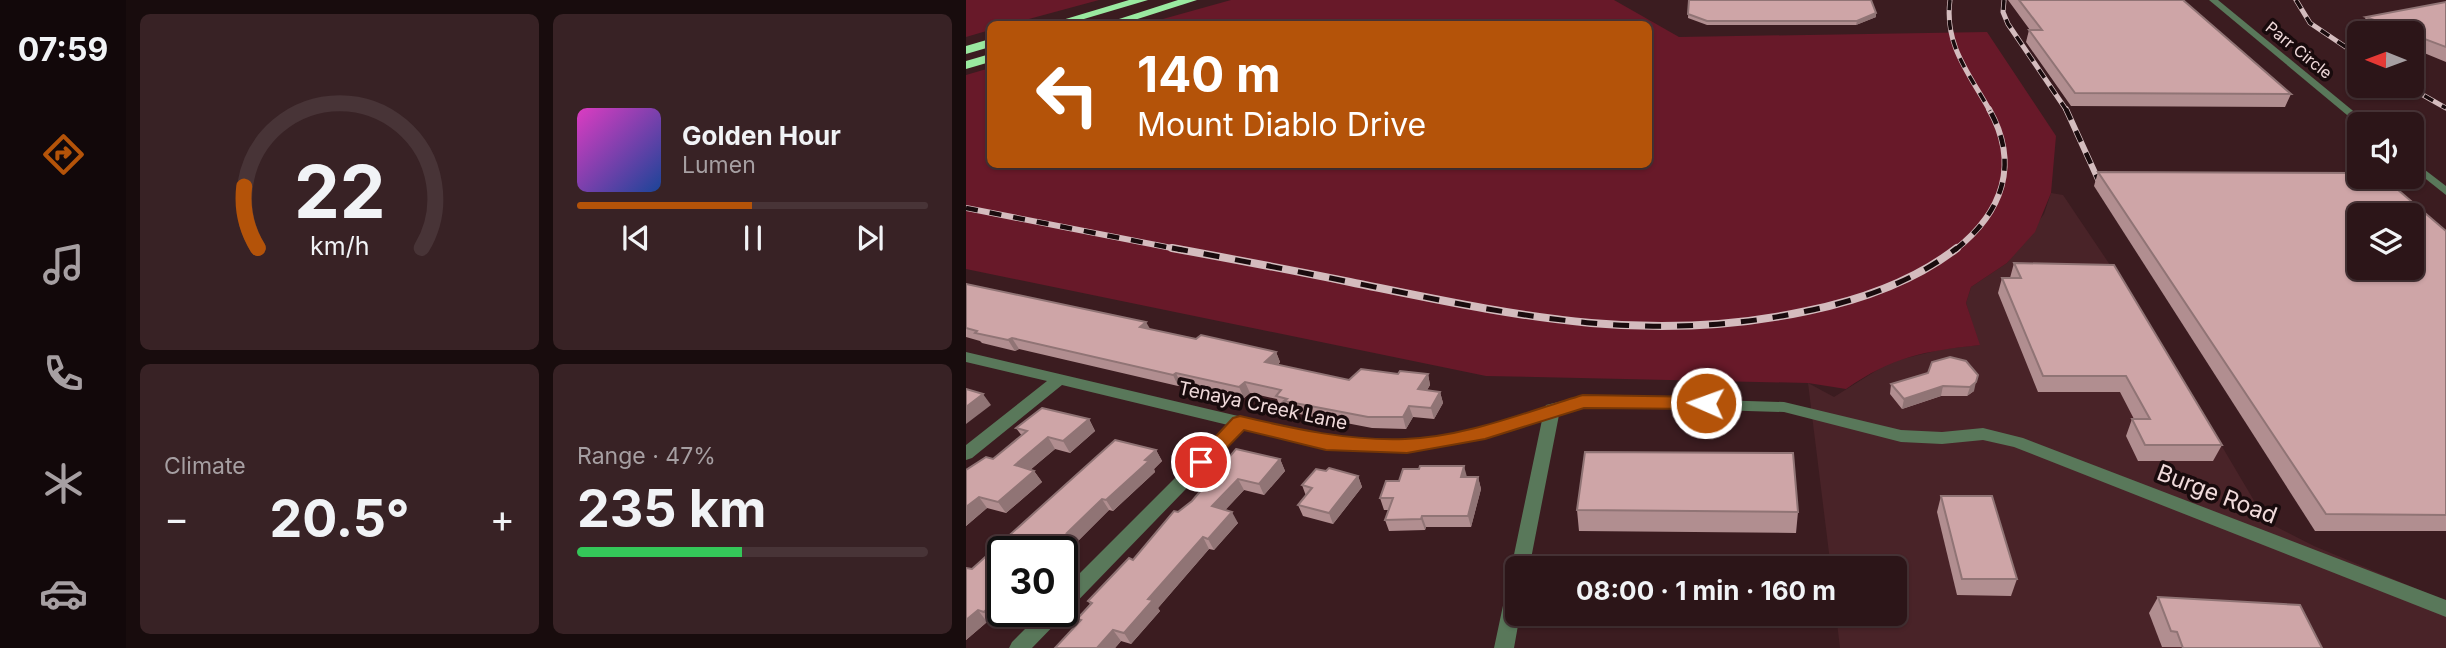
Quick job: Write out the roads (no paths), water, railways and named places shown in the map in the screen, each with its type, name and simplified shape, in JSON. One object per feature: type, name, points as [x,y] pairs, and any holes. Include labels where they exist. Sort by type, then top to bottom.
[{"type":"highway","points":[[1066,21],[1142,0]]},
{"type":"highway","points":[[1117,21],[1191,0]]},
{"type":"highway","points":[[966,50],[987,44]]},
{"type":"highway","points":[[966,65],[987,59]]},
{"type":"street","name":"Parr Circle","points":[[2213,0],[2349,112]]},
{"type":"street","points":[[2424,173],[2446,192]]},
{"type":"street","name":"Tenaya Creek Lane","points":[[966,357],[1326,443],[1407,446],[1485,433],[1583,401],[1680,401],[1784,407],[1901,436],[1942,438],[1967,434]]},
{"type":"street","points":[[966,454],[1060,379]]},
{"type":"street","points":[[1523,556],[1552,409]]},
{"type":"street","points":[[1078,588],[1240,423]]},
{"type":"street","name":"Burge Road","points":[[1967,434],[1983,434],[2017,442],[2446,610]]},
{"type":"street","points":[[1504,648],[1508,626]]},
{"type":"street","points":[[1019,648],[1040,627]]},
{"type":"railway","points":[[1950,0],[1949,16],[1954,45],[1990,110]]},
{"type":"railway","points":[[2004,0],[2003,12],[2008,24],[2067,111]]},
{"type":"railway","points":[[2296,0],[2310,23],[2347,48]]},
{"type":"railway","points":[[2424,96],[2446,108]]},
{"type":"railway","points":[[1955,250],[1985,220],[2002,186],[2004,149],[1990,110]]},
{"type":"railway","points":[[2067,111],[2101,186]]},
{"type":"railway","points":[[966,208],[1182,250]]},
{"type":"railway","points":[[1172,248],[1466,305],[1577,322],[1633,326],[1689,326],[1747,321],[1807,311],[1886,288],[1923,271],[1957,248]]}]
